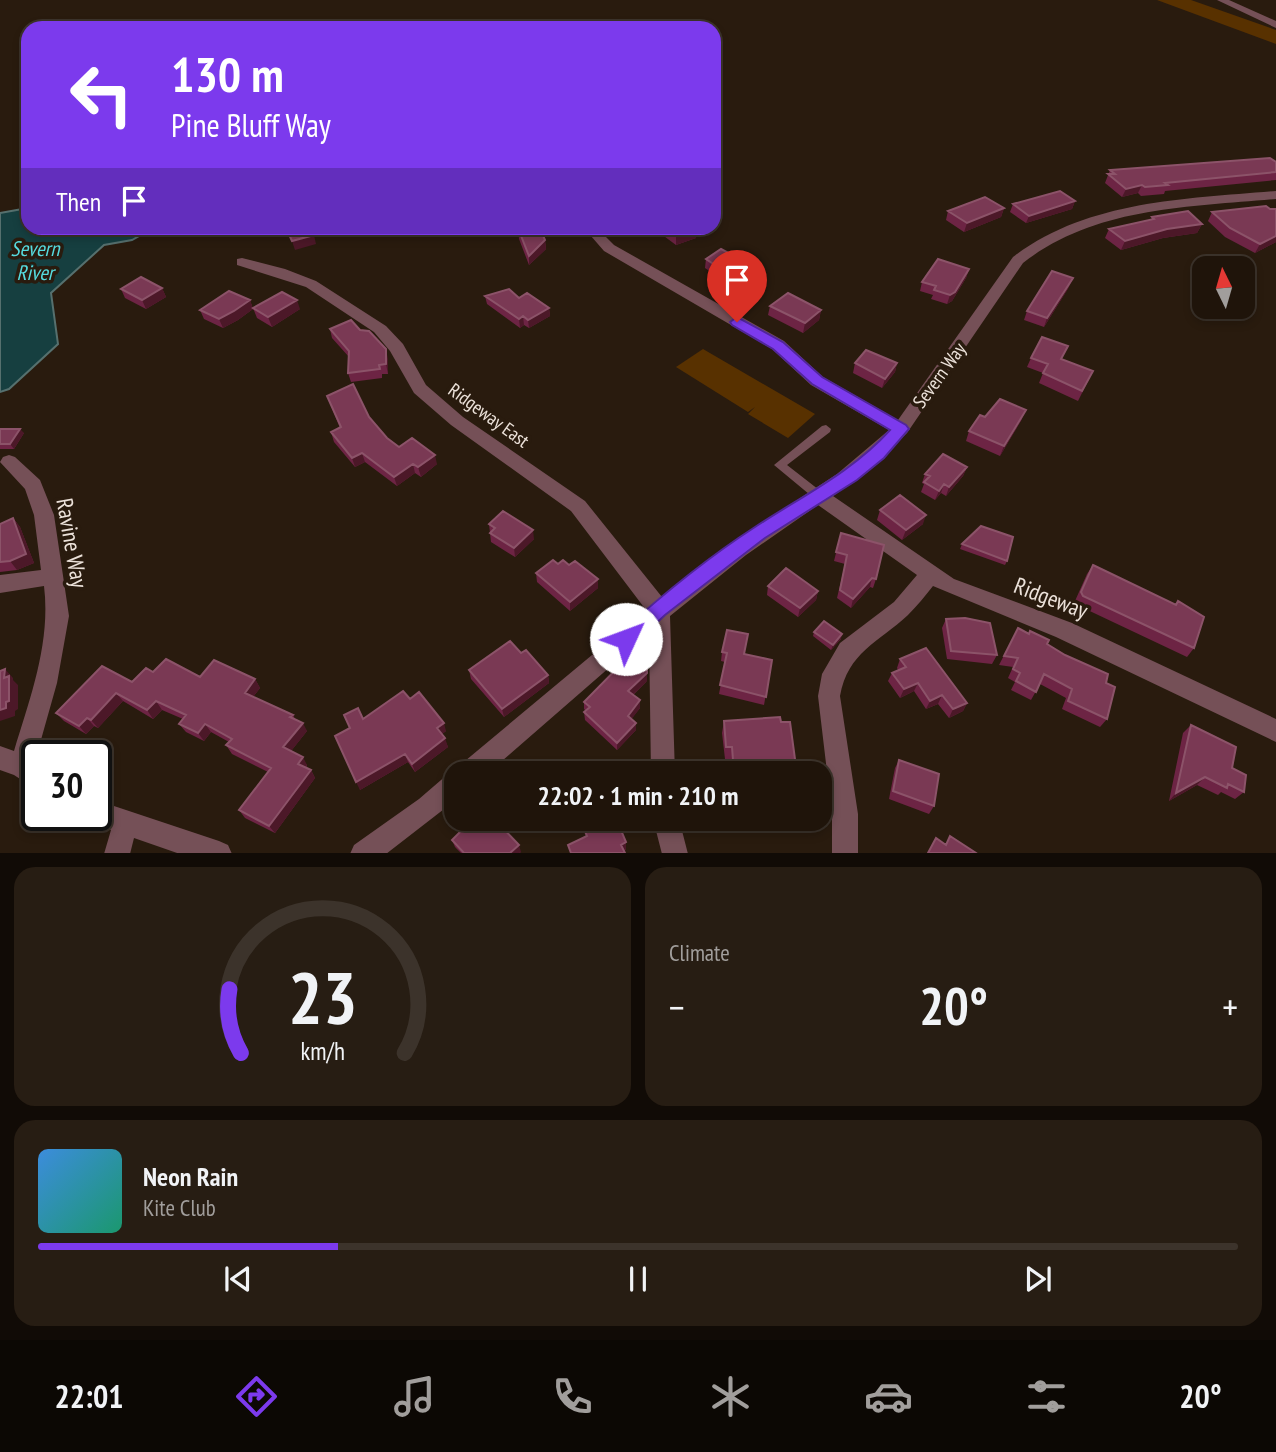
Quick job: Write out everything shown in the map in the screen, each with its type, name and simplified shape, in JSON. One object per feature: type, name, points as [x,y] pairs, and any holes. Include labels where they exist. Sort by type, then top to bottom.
[{"type":"street","points":[[1223,0],[1276,25]]},
{"type":"street","name":"Severn Way","points":[[483,761],[659,610],[759,533],[819,496],[878,454],[901,429],[1018,260],[1033,245],[1066,228],[1108,217],[1172,206],[1276,195]]},
{"type":"street","points":[[597,235],[609,248],[778,345],[817,381],[901,429]]},
{"type":"street","name":"Ridgeway East","points":[[242,262],[311,284],[380,329],[397,348],[420,389],[457,421],[578,506],[659,610]]},
{"type":"street","name":"Ravine Way","points":[[9,462],[33,485],[44,515],[58,616],[46,683],[20,767]]},
{"type":"street","name":"Ridgeway","points":[[819,496],[930,575],[971,596],[1087,640],[1276,731]]},
{"type":"street","points":[[845,853],[845,814],[829,696],[833,674],[848,650],[901,608],[930,575]]},
{"type":"street","points":[[0,583],[51,577]]},
{"type":"street","points":[[659,610],[663,761]]},
{"type":"street","points":[[363,853],[444,794]]},
{"type":"street","points":[[112,817],[219,853]]},
{"type":"street","points":[[117,853],[126,822]]},
{"type":"street","points":[[669,831],[675,853]]},
{"type":"lane","points":[[819,496],[779,466],[825,429]]},
{"type":"shaded area","points":[[1157,0],[1191,0],[1276,30],[1276,44]]},
{"type":"shaded area","points":[[703,349],[815,414],[788,438],[748,414],[755,407],[748,412],[676,367]]},
{"type":"water","name":"Severn River","points":[[21,209],[21,235],[141,235],[132,240],[104,245],[51,293],[58,344],[9,389],[0,392],[0,213]]},
{"type":"building","points":[[1270,158],[1276,162],[1276,172],[1165,183],[1168,185],[1142,185],[1126,189],[1108,174],[1115,174],[1110,170]]},
{"type":"building","points":[[1060,191],[1075,201],[1029,216],[1013,204]]},
{"type":"building","points":[[985,197],[1004,208],[967,223],[948,211]]},
{"type":"building","points":[[1266,206],[1276,209],[1276,236],[1260,244],[1230,228],[1212,212]]},
{"type":"building","points":[[1188,211],[1202,224],[1167,229],[1125,241],[1109,229],[1154,219],[1152,217]]},
{"type":"building","points":[[289,235],[314,235],[292,241]]},
{"type":"building","points":[[521,235],[543,235],[545,240],[529,256]]},
{"type":"building","points":[[721,249],[751,265],[731,276],[706,259]]},
{"type":"building","points":[[938,259],[969,269],[955,292],[950,295],[934,290],[936,286],[922,282]]},
{"type":"building","points":[[1052,271],[1073,278],[1047,318],[1027,311]]},
{"type":"building","points":[[141,277],[162,288],[142,300],[121,289]]},
{"type":"building","points":[[509,289],[519,298],[527,293],[549,308],[528,320],[523,316],[519,319],[485,296]]},
{"type":"building","points":[[229,291],[250,300],[219,319],[200,310]]},
{"type":"building","points":[[282,292],[297,300],[268,317],[253,308]]},
{"type":"building","points":[[788,293],[821,310],[805,323],[770,306]]},
{"type":"building","points":[[351,320],[360,330],[369,331],[386,349],[386,364],[379,365],[380,369],[348,373],[349,351],[330,329]]},
{"type":"building","points":[[1042,337],[1068,346],[1061,359],[1093,371],[1082,391],[1043,373],[1048,364],[1031,358]]},
{"type":"building","points":[[866,350],[897,363],[885,379],[855,363]]},
{"type":"building","points":[[353,384],[369,417],[387,438],[399,447],[412,438],[435,455],[418,467],[413,464],[394,477],[362,453],[352,458],[331,432],[341,427],[327,396]]},
{"type":"building","points":[[1000,399],[1026,410],[1004,446],[969,431],[980,415],[985,417]]},
{"type":"building","points":[[0,429],[20,429],[10,444],[0,444]]},
{"type":"building","points":[[943,454],[967,467],[949,487],[944,484],[939,491],[924,482],[930,476],[925,474]]},
{"type":"building","points":[[900,495],[926,515],[906,530],[880,510]]},
{"type":"building","points":[[503,511],[533,530],[514,548],[490,533],[495,528],[489,524]]},
{"type":"building","points":[[13,518],[26,554],[0,562],[0,524]]},
{"type":"building","points":[[981,526],[1013,537],[1007,561],[962,544]]},
{"type":"building","points":[[841,533],[884,545],[876,579],[872,578],[853,599],[840,590],[847,555],[836,552]]},
{"type":"building","points":[[553,560],[558,564],[563,560],[569,565],[575,561],[598,579],[570,602],[536,573]]},
{"type":"building","points":[[1093,565],[1176,605],[1178,601],[1204,617],[1194,648],[1083,596],[1081,592]]},
{"type":"building","points":[[786,568],[818,591],[800,608],[768,586]]},
{"type":"building","points":[[965,618],[990,623],[997,655],[951,651],[946,619]]},
{"type":"building","points":[[824,621],[842,634],[833,645],[814,632]]},
{"type":"building","points":[[1018,628],[1049,640],[1047,644],[1065,655],[1108,674],[1106,683],[1115,687],[1107,719],[1068,701],[1072,689],[1044,674],[1036,692],[1016,681],[1020,673],[1013,669],[1018,658],[1004,656]]},
{"type":"building","points":[[727,630],[748,634],[744,654],[772,660],[766,697],[720,685],[727,653],[722,652]]},
{"type":"building","points":[[510,641],[521,653],[526,650],[548,675],[502,709],[469,670]]},
{"type":"building","points":[[926,648],[967,703],[953,709],[942,695],[930,701],[918,683],[904,689],[892,673],[906,667],[900,659]]},
{"type":"building","points":[[634,651],[647,662],[647,673],[628,691],[640,700],[628,716],[636,723],[617,743],[584,712],[590,707],[584,702]]},
{"type":"building","points":[[166,659],[200,677],[214,660],[255,679],[245,693],[293,715],[290,717],[303,723],[283,747],[303,757],[298,764],[311,770],[269,826],[239,810],[271,768],[226,745],[232,739],[205,724],[198,733],[179,724],[186,715],[156,701],[147,710],[116,693],[91,720],[87,718],[79,726],[56,713],[102,666],[132,682],[146,668],[153,672]]},
{"type":"building","points":[[5,669],[4,678],[9,676],[9,701],[6,702],[6,708],[0,710],[0,671]]},
{"type":"building","points":[[403,691],[410,699],[419,692],[444,723],[437,728],[445,738],[412,764],[405,754],[356,782],[335,736],[350,728],[344,715],[358,708],[363,719]]},
{"type":"building","points":[[780,717],[781,722],[790,722],[795,761],[733,761],[732,747],[726,747],[724,721]]},
{"type":"building","points":[[1191,725],[1236,747],[1232,768],[1246,775],[1244,792],[1228,784],[1227,788],[1205,777],[1176,793]]},
{"type":"building","points":[[899,760],[939,774],[934,806],[893,791]]},
{"type":"building","points":[[461,831],[506,831],[519,845],[510,853],[464,853],[452,840]]},
{"type":"building","points":[[585,831],[621,831],[626,842],[621,845],[625,853],[571,853],[568,845],[587,836]]},
{"type":"building","points":[[950,836],[976,853],[928,853],[936,838],[946,845]]},
{"type":"route","points":[[626,639],[659,610],[759,533],[851,475],[878,454],[901,429],[817,381],[778,345],[737,322]]}]
